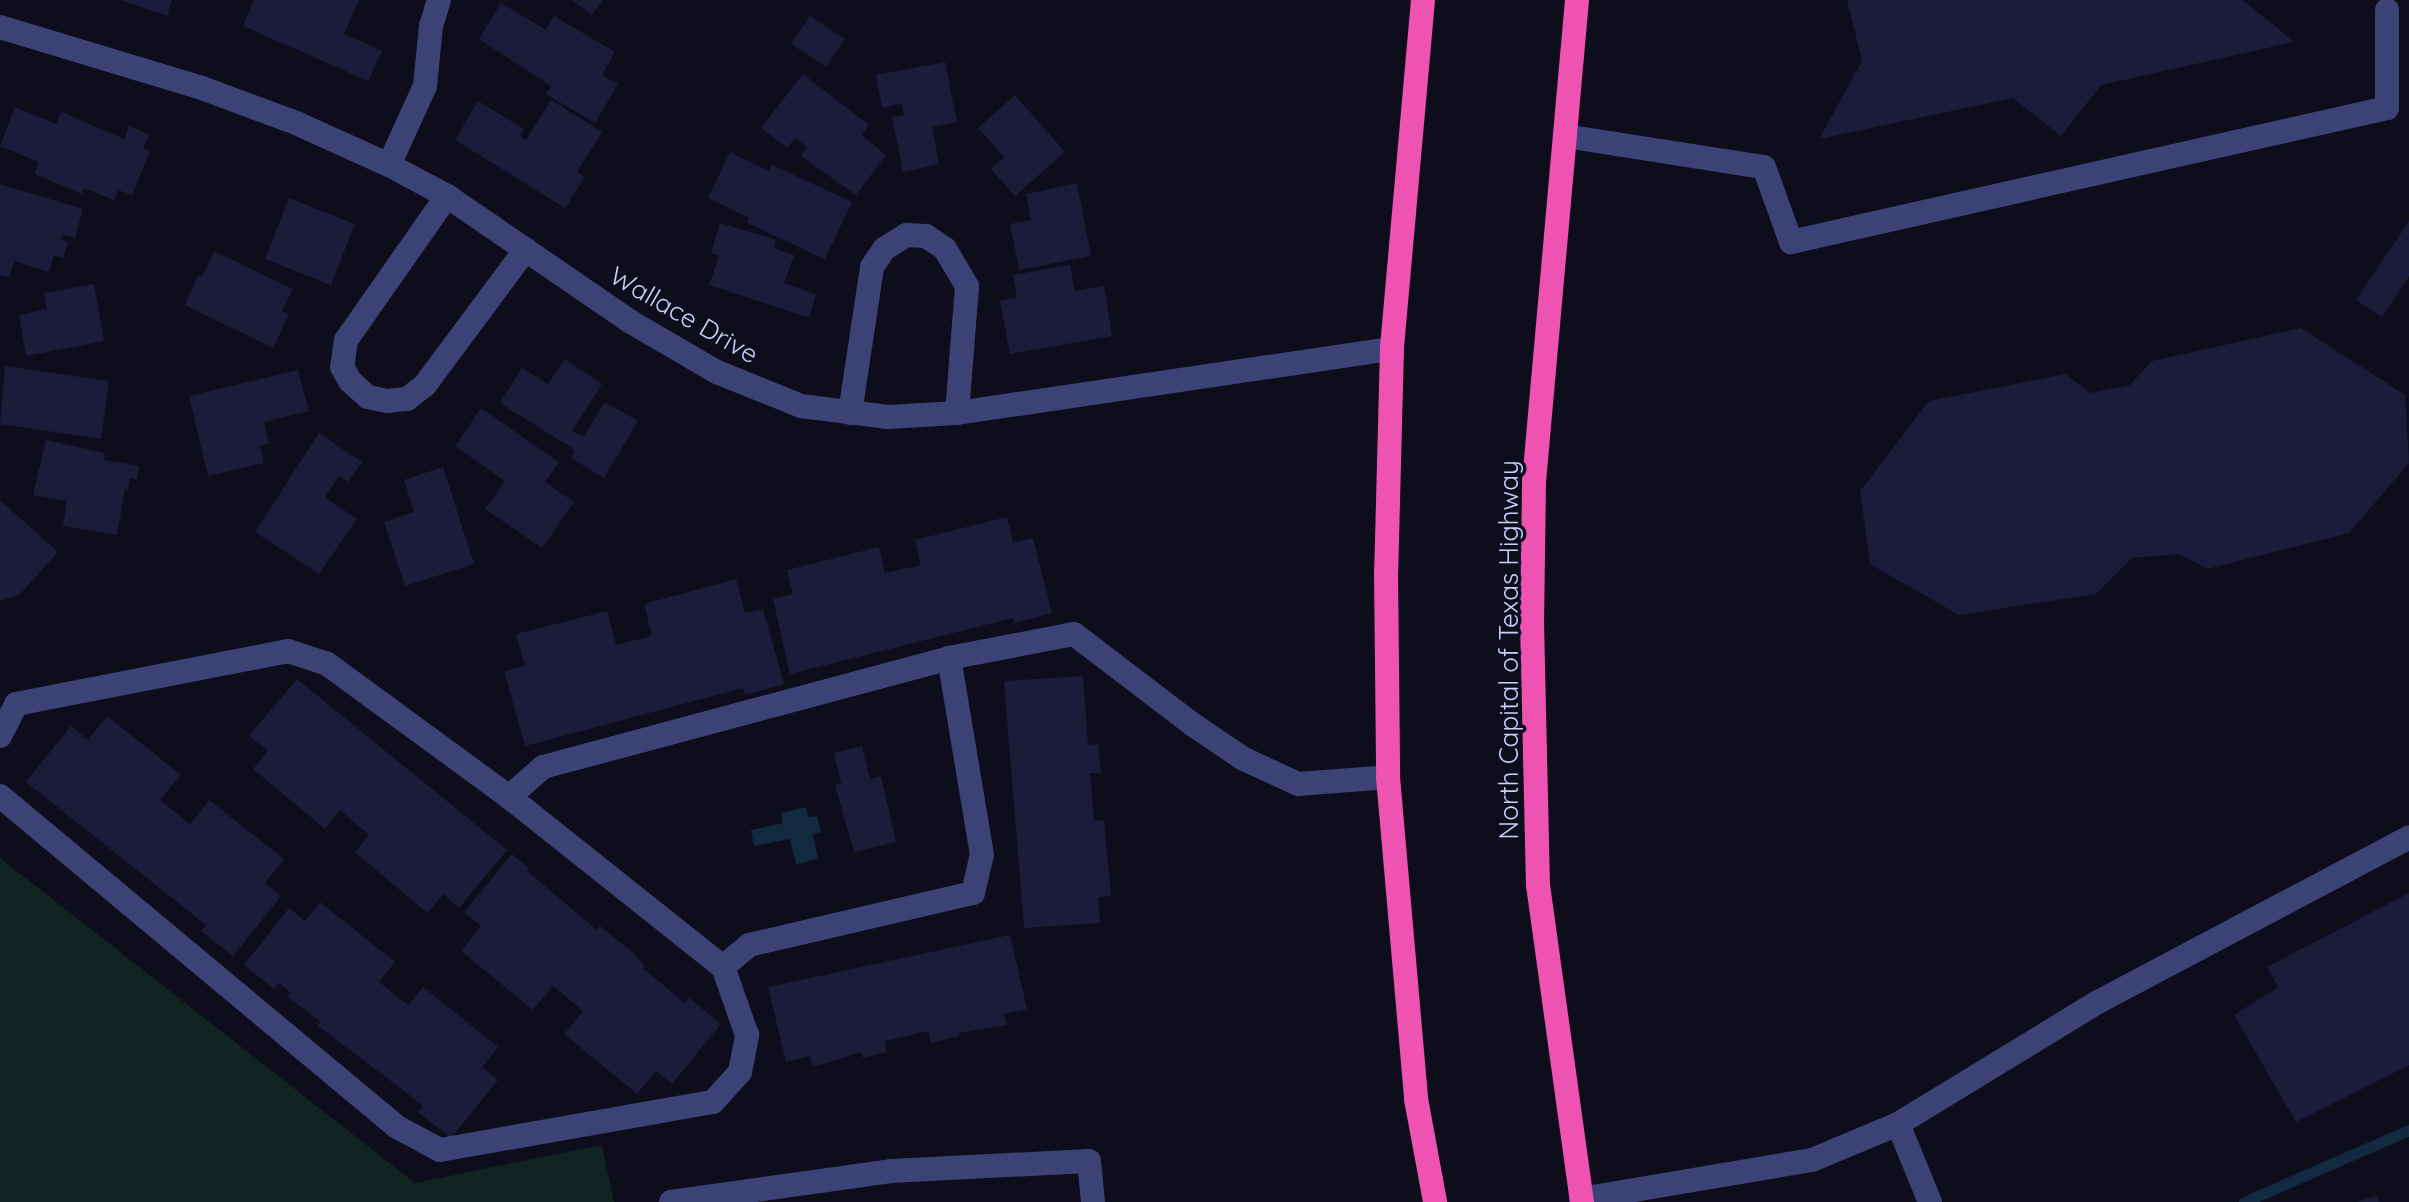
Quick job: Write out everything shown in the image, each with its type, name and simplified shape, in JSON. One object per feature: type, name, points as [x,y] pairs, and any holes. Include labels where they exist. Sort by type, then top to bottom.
[{"type":"highway","points":[[1423,0],[1392,349],[1386,571],[1388,777],[1416,1099],[1435,1202]]},
{"type":"highway","name":"North Capital of Texas Highway","points":[[1577,0],[1534,482],[1532,622],[1538,885],[1582,1201]]},
{"type":"street","points":[[389,165],[425,86],[431,26],[439,0]]},
{"type":"street","points":[[1565,136],[1764,167],[1791,242],[2387,108],[2387,10]]},
{"type":"street","name":"Wallace Drive","points":[[0,27],[202,88],[296,123],[389,165],[447,196],[631,322],[717,372],[801,406],[888,417],[957,413],[1392,349]]},
{"type":"street","points":[[447,196],[346,340],[342,367],[350,381],[368,397],[387,401],[407,399],[425,385],[526,249]]},
{"type":"street","points":[[850,413],[872,267],[884,249],[906,235],[926,236],[945,249],[967,286],[957,413]]},
{"type":"street","points":[[509,797],[543,767],[949,658],[1074,634],[1242,758],[1298,784],[1388,777]]},
{"type":"street","points":[[0,736],[16,704],[288,651],[326,663],[509,797],[723,967],[747,1035],[740,1072],[713,1102],[440,1150],[397,1127],[0,796]]},
{"type":"street","points":[[723,967],[749,945],[973,893],[982,855],[949,658]]},
{"type":"street","points":[[1582,1201],[1812,1160],[1898,1124],[2098,1002],[2409,837]]},
{"type":"street","points":[[1898,1124],[1930,1202]]},
{"type":"street","points":[[671,1202],[891,1171],[1089,1161],[1093,1202]]},
{"type":"green space","points":[[0,858],[415,1183],[602,1145],[614,1202],[0,1202]]},
{"type":"water","points":[[806,807],[808,817],[817,816],[821,832],[813,834],[818,859],[796,864],[790,839],[754,846],[751,830],[783,823],[781,813]]},
{"type":"building","points":[[121,0],[172,0],[167,16]]},
{"type":"building","points":[[254,0],[359,0],[344,34],[382,51],[368,81],[243,26]]},
{"type":"building","points":[[572,0],[603,0],[592,15]]},
{"type":"building","points":[[1847,0],[2243,0],[2294,42],[2101,85],[2061,136],[2013,98],[1819,139],[1862,61]]},
{"type":"building","points":[[501,3],[546,30],[554,16],[615,52],[602,75],[618,84],[595,123],[546,94],[551,86],[479,39]]},
{"type":"building","points":[[810,16],[845,39],[826,67],[791,44]]},
{"type":"building","points":[[945,62],[957,122],[932,127],[939,164],[903,172],[892,117],[904,115],[901,104],[882,108],[876,75]]},
{"type":"building","points":[[803,74],[869,125],[861,135],[886,155],[856,195],[801,156],[807,147],[795,138],[787,148],[761,128]]},
{"type":"building","points":[[1015,95],[1065,152],[1015,196],[991,169],[1004,157],[978,128]]},
{"type":"building","points":[[551,100],[602,132],[577,172],[585,177],[565,208],[455,140],[478,101],[524,129],[520,136],[526,140]]},
{"type":"building","points":[[15,107],[56,124],[61,112],[124,139],[129,126],[149,135],[143,148],[150,151],[132,195],[118,190],[114,200],[84,188],[82,194],[35,174],[39,162],[0,146]]},
{"type":"building","points":[[730,152],[769,171],[772,165],[852,202],[825,259],[747,223],[749,218],[708,198]]},
{"type":"building","points":[[1077,183],[1091,256],[1019,270],[1010,224],[1031,220],[1026,194]]},
{"type":"building","points":[[0,184],[83,209],[75,238],[63,234],[61,240],[68,242],[63,258],[54,255],[49,272],[14,261],[9,278],[0,275]]},
{"type":"building","points":[[289,198],[355,224],[331,285],[265,259]]},
{"type":"building","points":[[2409,221],[2409,276],[2382,317],[2356,300]]},
{"type":"building","points":[[720,223],[776,240],[774,248],[794,255],[784,283],[816,294],[809,318],[709,285],[719,256],[711,253]]},
{"type":"building","points":[[214,251],[293,289],[282,311],[289,314],[273,348],[185,305],[198,275],[202,277]]},
{"type":"building","points":[[1070,265],[1075,291],[1104,286],[1112,336],[1010,354],[1000,301],[1017,298],[1013,275]]},
{"type":"building","points":[[94,284],[104,341],[26,356],[19,315],[47,309],[44,293]]},
{"type":"building","points":[[2301,328],[2405,395],[2409,463],[2349,533],[2207,569],[2179,554],[2132,558],[2096,594],[1959,615],[1870,564],[1860,491],[1929,401],[2065,374],[2090,393],[2130,385],[2152,361]]},
{"type":"building","points":[[565,359],[602,384],[572,431],[583,437],[605,402],[638,421],[604,478],[571,458],[575,450],[500,403],[522,368],[548,384]]},
{"type":"building","points":[[5,366],[109,381],[101,439],[0,424]]},
{"type":"building","points":[[298,370],[309,411],[264,422],[269,444],[260,446],[264,463],[208,476],[189,396]]},
{"type":"building","points":[[481,408],[559,462],[545,482],[574,502],[542,548],[485,509],[505,481],[455,446]]},
{"type":"building","points":[[319,433],[362,462],[348,482],[339,476],[325,497],[357,519],[319,574],[255,532]]},
{"type":"building","points":[[46,440],[105,453],[104,460],[139,466],[137,479],[130,478],[128,489],[125,489],[117,535],[63,526],[67,501],[33,495]]},
{"type":"building","points":[[443,467],[474,564],[405,586],[384,522],[414,512],[404,480]]},
{"type":"building","points":[[0,500],[58,552],[19,595],[0,601]]},
{"type":"building","points":[[1007,517],[1013,543],[1033,538],[1052,613],[1014,623],[1013,618],[790,674],[773,599],[793,594],[787,570],[879,547],[885,573],[921,565],[915,540]]},
{"type":"building","points":[[736,579],[745,613],[763,609],[784,684],[745,695],[743,688],[525,746],[504,671],[525,666],[516,634],[607,611],[616,645],[652,636],[644,604]]},
{"type":"building","points":[[1083,676],[1088,745],[1098,744],[1101,773],[1090,773],[1094,821],[1104,820],[1111,896],[1098,897],[1100,923],[1024,928],[1004,681]]},
{"type":"building","points":[[297,679],[507,850],[459,908],[443,894],[427,913],[355,852],[369,835],[340,810],[325,829],[253,769],[268,751],[249,736]]},
{"type":"building","points":[[107,716],[181,775],[160,800],[190,824],[209,800],[284,859],[265,883],[281,896],[233,956],[201,931],[206,925],[26,782],[71,726],[88,740]]},
{"type":"building","points":[[862,746],[870,779],[881,776],[896,842],[854,852],[835,785],[841,784],[834,753]]},
{"type":"building","points":[[512,854],[529,868],[527,871],[597,930],[600,926],[632,952],[645,966],[643,968],[685,1003],[689,998],[721,1024],[672,1084],[656,1071],[637,1094],[564,1034],[583,1011],[553,986],[533,1010],[461,951],[481,926],[464,912]]},
{"type":"building","points":[[2409,893],[2409,1065],[2296,1122],[2234,1015],[2278,987],[2267,967]]},
{"type":"building","points":[[320,902],[395,962],[379,982],[408,1005],[423,987],[498,1047],[482,1067],[498,1080],[451,1138],[418,1112],[423,1106],[318,1026],[321,1022],[287,997],[291,993],[279,983],[274,989],[244,965],[289,908],[305,921]]},
{"type":"building","points":[[1010,935],[1027,1009],[1004,1014],[1007,1025],[959,1033],[959,1036],[931,1043],[928,1031],[885,1041],[887,1052],[863,1058],[861,1052],[813,1067],[810,1056],[786,1062],[768,987]]},
{"type":"building","points":[[2376,1195],[2379,1202],[2358,1202]]},
{"type":"waterway","points":[[2244,1202],[2409,1130]]}]
